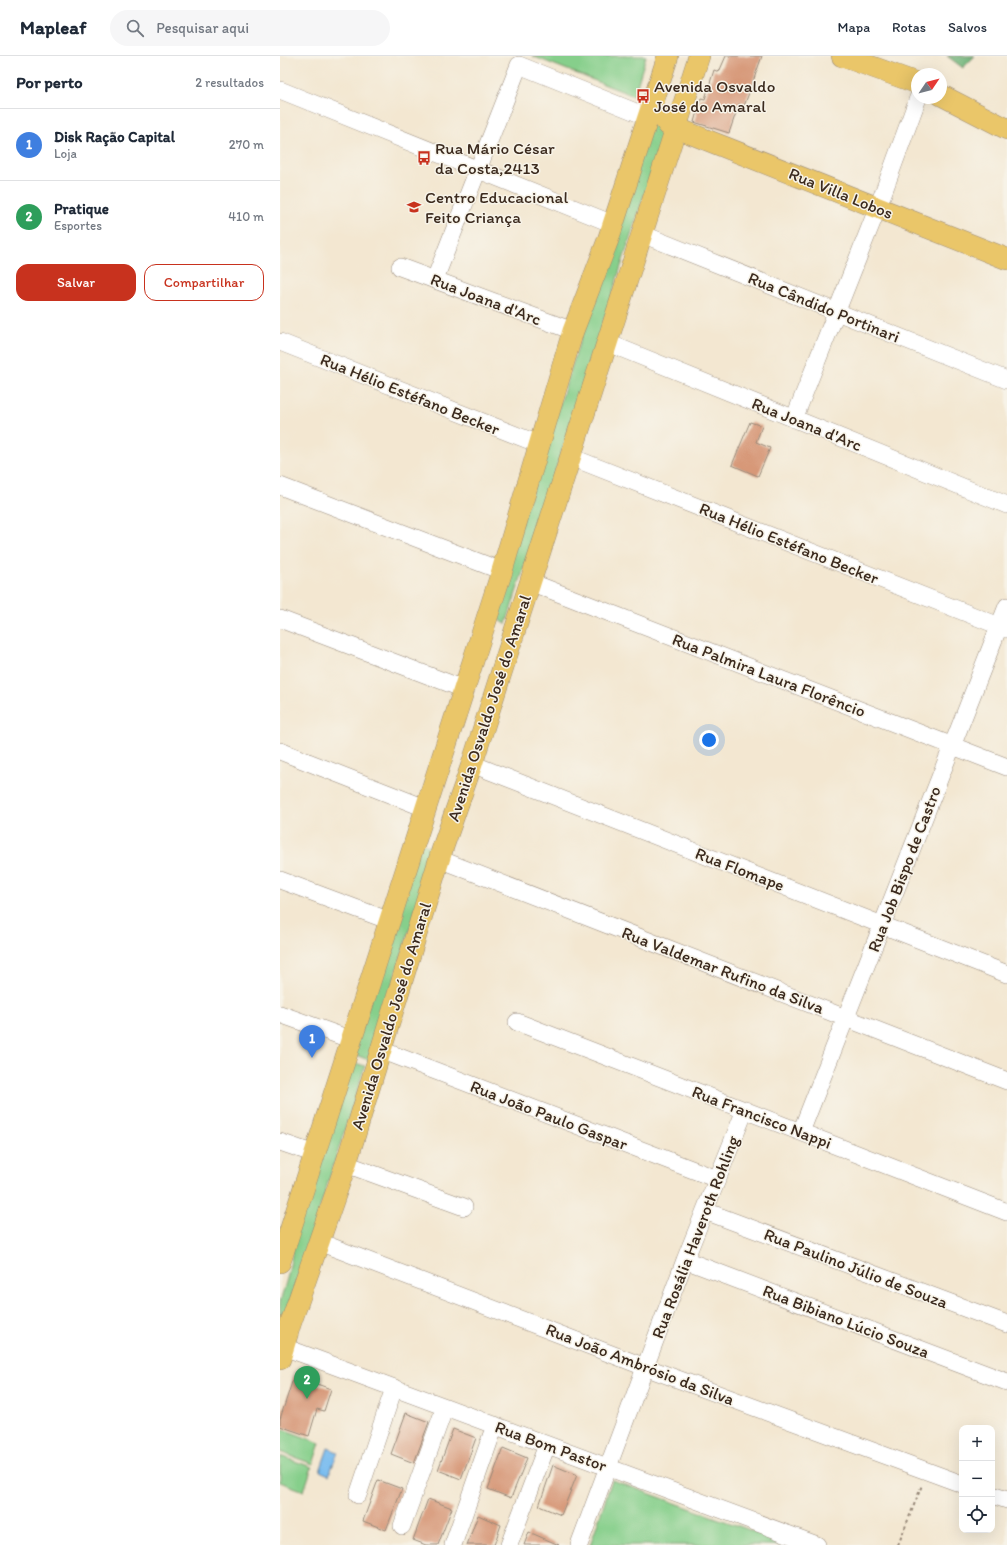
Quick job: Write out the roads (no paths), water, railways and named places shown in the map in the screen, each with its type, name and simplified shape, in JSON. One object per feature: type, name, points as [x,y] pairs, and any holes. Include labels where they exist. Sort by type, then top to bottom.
[{"type":"main road","name":"Avenida Osvaldo José do Amaral","points":[[280,1278],[281,1256],[352,1040],[502,571],[541,445],[573,331],[613,224],[668,56]]},
{"type":"main road","name":"Avenida Osvaldo José do Amaral","points":[[281,1351],[346,1164],[439,860],[472,764],[699,56]]},
{"type":"main road","points":[[842,56],[911,82]]},
{"type":"main road","points":[[947,98],[1007,129]]},
{"type":"main road","points":[[651,108],[668,124],[675,127]]},
{"type":"main road","name":"Rua Villa Lobos","points":[[675,127],[1007,259]]},
{"type":"main road","points":[[481,636],[493,635],[499,637],[508,651]]},
{"type":"street","points":[[435,279],[519,65],[651,108]]},
{"type":"street","points":[[280,90],[613,224]]},
{"type":"street","points":[[794,418],[878,207],[916,104]]},
{"type":"street","name":"Rua Cândido Portinari","points":[[642,234],[1007,380]]},
{"type":"street","name":"Rua Joana d'Arc","points":[[400,267],[573,331]]},
{"type":"street","name":"Rua Hélio Estéfano Becker","points":[[280,342],[541,445]]},
{"type":"street","name":"Rua Joana d'Arc","points":[[608,343],[1007,505]]},
{"type":"street","name":"Rua Hélio Estéfano Becker","points":[[571,457],[1003,628]]},
{"type":"street","points":[[280,486],[502,571]]},
{"type":"street","name":"Rua Palmira Laura Florêncio","points":[[530,582],[1007,768]]},
{"type":"street","name":"Rua Job Bispo de Castro","points":[[801,1132],[952,746],[1003,628],[1007,606]]},
{"type":"street","points":[[280,619],[464,689]]},
{"type":"street","points":[[280,750],[426,808]]},
{"type":"street","name":"Rua Flomape","points":[[472,764],[1007,974]]},
{"type":"street","name":"Rua Valdemar Rufino da Silva","points":[[439,860],[1007,1081]]},
{"type":"street","points":[[280,880],[390,921]]},
{"type":"street","points":[[280,1014],[352,1040]]},
{"type":"street","name":"Rua Francisco Nappi","points":[[517,1022],[1007,1212]]},
{"type":"street","name":"Rua João Paulo Gaspar","points":[[382,1050],[717,1179]]},
{"type":"street","name":"Rua Rosália Haveroth Rohling","points":[[579,1545],[685,1260],[745,1110]]},
{"type":"street","points":[[280,1142],[314,1154]]},
{"type":"street","points":[[346,1164],[464,1207]]},
{"type":"street","name":"Rua Paulino Júlio de Souza","points":[[704,1211],[1007,1324]]},
{"type":"street","name":"Rua João Ambrósio da Silva","points":[[319,1242],[645,1367],[959,1483]]},
{"type":"street","name":"Rua Bibiano Lúcio Souza","points":[[685,1260],[1007,1382]]},
{"type":"street","name":"Rua Bom Pastor","points":[[281,1351],[394,1388],[817,1545]]},
{"type":"street","points":[[358,1494],[394,1388]]},
{"type":"street","points":[[402,1526],[445,1407]]},
{"type":"street","points":[[453,1545],[495,1425]]},
{"type":"street","points":[[510,1545],[547,1445]]},
{"type":"street","points":[[995,1496],[1007,1500]]},
{"type":"water","points":[[328,1448],[338,1452],[329,1475],[320,1471]]},
{"type":"place","name":"Avenida Osvaldo José do Amaral","points":[[643,96]]},
{"type":"place","name":"Rua Mário César da Costa,2413","points":[[424,158]]},
{"type":"place","name":"Centro Educacional Feito Criança","points":[[414,207]]},
{"type":"place","name":"Disk Ração Capital","points":[[312,1058]]},
{"type":"place","name":"Pratique","points":[[307,1399]]}]
